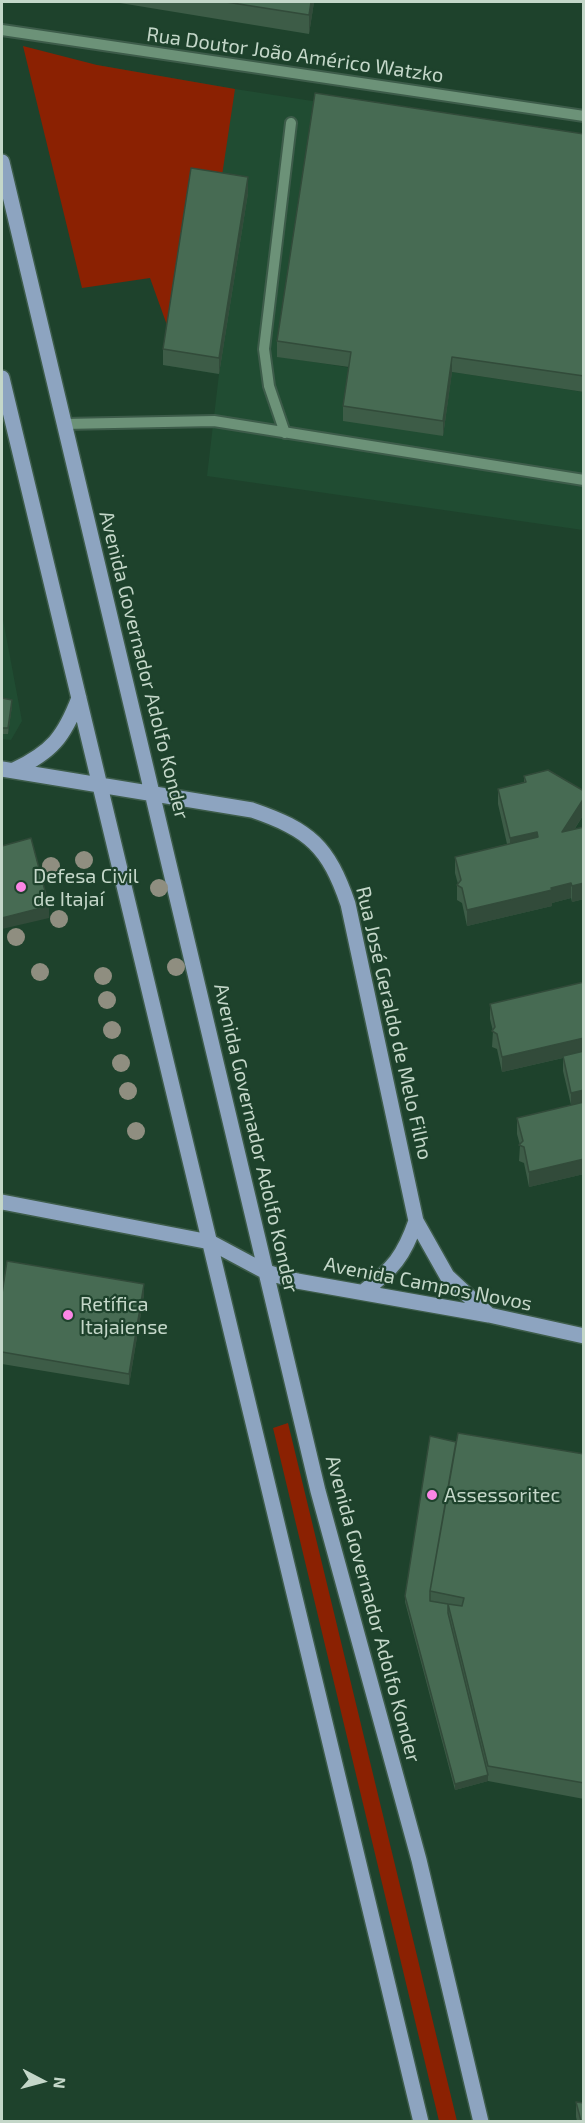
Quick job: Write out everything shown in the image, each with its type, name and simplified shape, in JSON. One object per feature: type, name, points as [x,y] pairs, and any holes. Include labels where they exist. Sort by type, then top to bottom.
[{"type":"main road","name":"Avenida Governador Adolfo Konder","points":[[2,162],[318,1491],[418,1860],[481,2121]]},
{"type":"main road","points":[[2,378],[421,2121]]},
{"type":"main road","points":[[8,770],[37,760],[57,741],[71,720],[79,698]]},
{"type":"main road","name":"Rua José Geraldo de Melo Filho","points":[[8,770],[252,810],[289,823],[315,842],[337,871],[348,904],[416,1221],[447,1276],[489,1315]]},
{"type":"main road","name":"Avenida Campos Novos","points":[[2,1202],[210,1242],[266,1272],[297,1281],[489,1315],[584,1336]]},
{"type":"main road","points":[[363,1292],[392,1270],[406,1248],[416,1221]]},
{"type":"street","name":"Rua Doutor João Américo Watzko","points":[[2,30],[584,116]]},
{"type":"street","points":[[285,433],[269,386],[264,349],[291,123]]},
{"type":"street","points":[[64,424],[214,421],[584,480]]},
{"type":"shaded area","points":[[23,46],[97,65],[235,89],[220,189],[168,328],[150,278],[82,288]]},
{"type":"shaded area","points":[[97,65],[235,89],[583,143],[277,356],[351,368],[442,436],[452,372],[583,392],[583,530],[207,476],[219,374],[163,365],[168,328],[151,277]]},
{"type":"shaded area","points":[[2,614],[22,721],[11,740],[2,739]]},
{"type":"shaded area","points":[[288,1423],[457,2121],[439,2121],[273,1428]]},
{"type":"building","points":[[226,2],[311,2],[309,15]]},
{"type":"building","points":[[315,93],[584,134],[584,376],[452,357],[443,421],[343,406],[351,352],[277,341]]},
{"type":"building","points":[[191,168],[248,177],[219,358],[163,349]]},
{"type":"building","points":[[2,698],[12,700],[8,728],[2,728]]},
{"type":"building","points":[[548,770],[584,791],[584,798],[562,832],[584,827],[584,883],[572,886],[571,883],[551,888],[552,890],[467,910],[462,888],[457,885],[461,880],[455,857],[538,837],[537,832],[510,838],[498,789],[526,782],[524,776]]},
{"type":"building","name":"Defesa Civil de Itajaí","points":[[31,838],[49,906],[2,918],[2,846]]},
{"type":"building","points":[[584,982],[584,1038],[502,1057],[497,1034],[492,1031],[495,1027],[490,1004]]},
{"type":"building","points":[[584,1051],[584,1090],[571,1093],[563,1056]]},
{"type":"building","points":[[584,1102],[584,1159],[529,1172],[524,1147],[519,1145],[523,1141],[517,1118]]},
{"type":"building","points":[[7,1261],[144,1284],[129,1374],[2,1352],[2,1294]]},
{"type":"building","points":[[458,1433],[584,1454],[584,1783],[488,1766],[448,1604],[462,1606],[464,1598],[430,1591]]},
{"type":"building","points":[[430,1436],[456,1442],[430,1601],[448,1604],[448,1613],[488,1775],[455,1784],[405,1596]]},
{"type":"building","points":[[576,2102],[584,2103],[584,2121],[581,2121]]},
{"type":"place","name":"Defesa Civil de Itajaí","points":[[21,887]]},
{"type":"place","name":"Retífica Itajaiense","points":[[68,1315]]},
{"type":"place","name":"Assessoritec","points":[[432,1495]]}]
